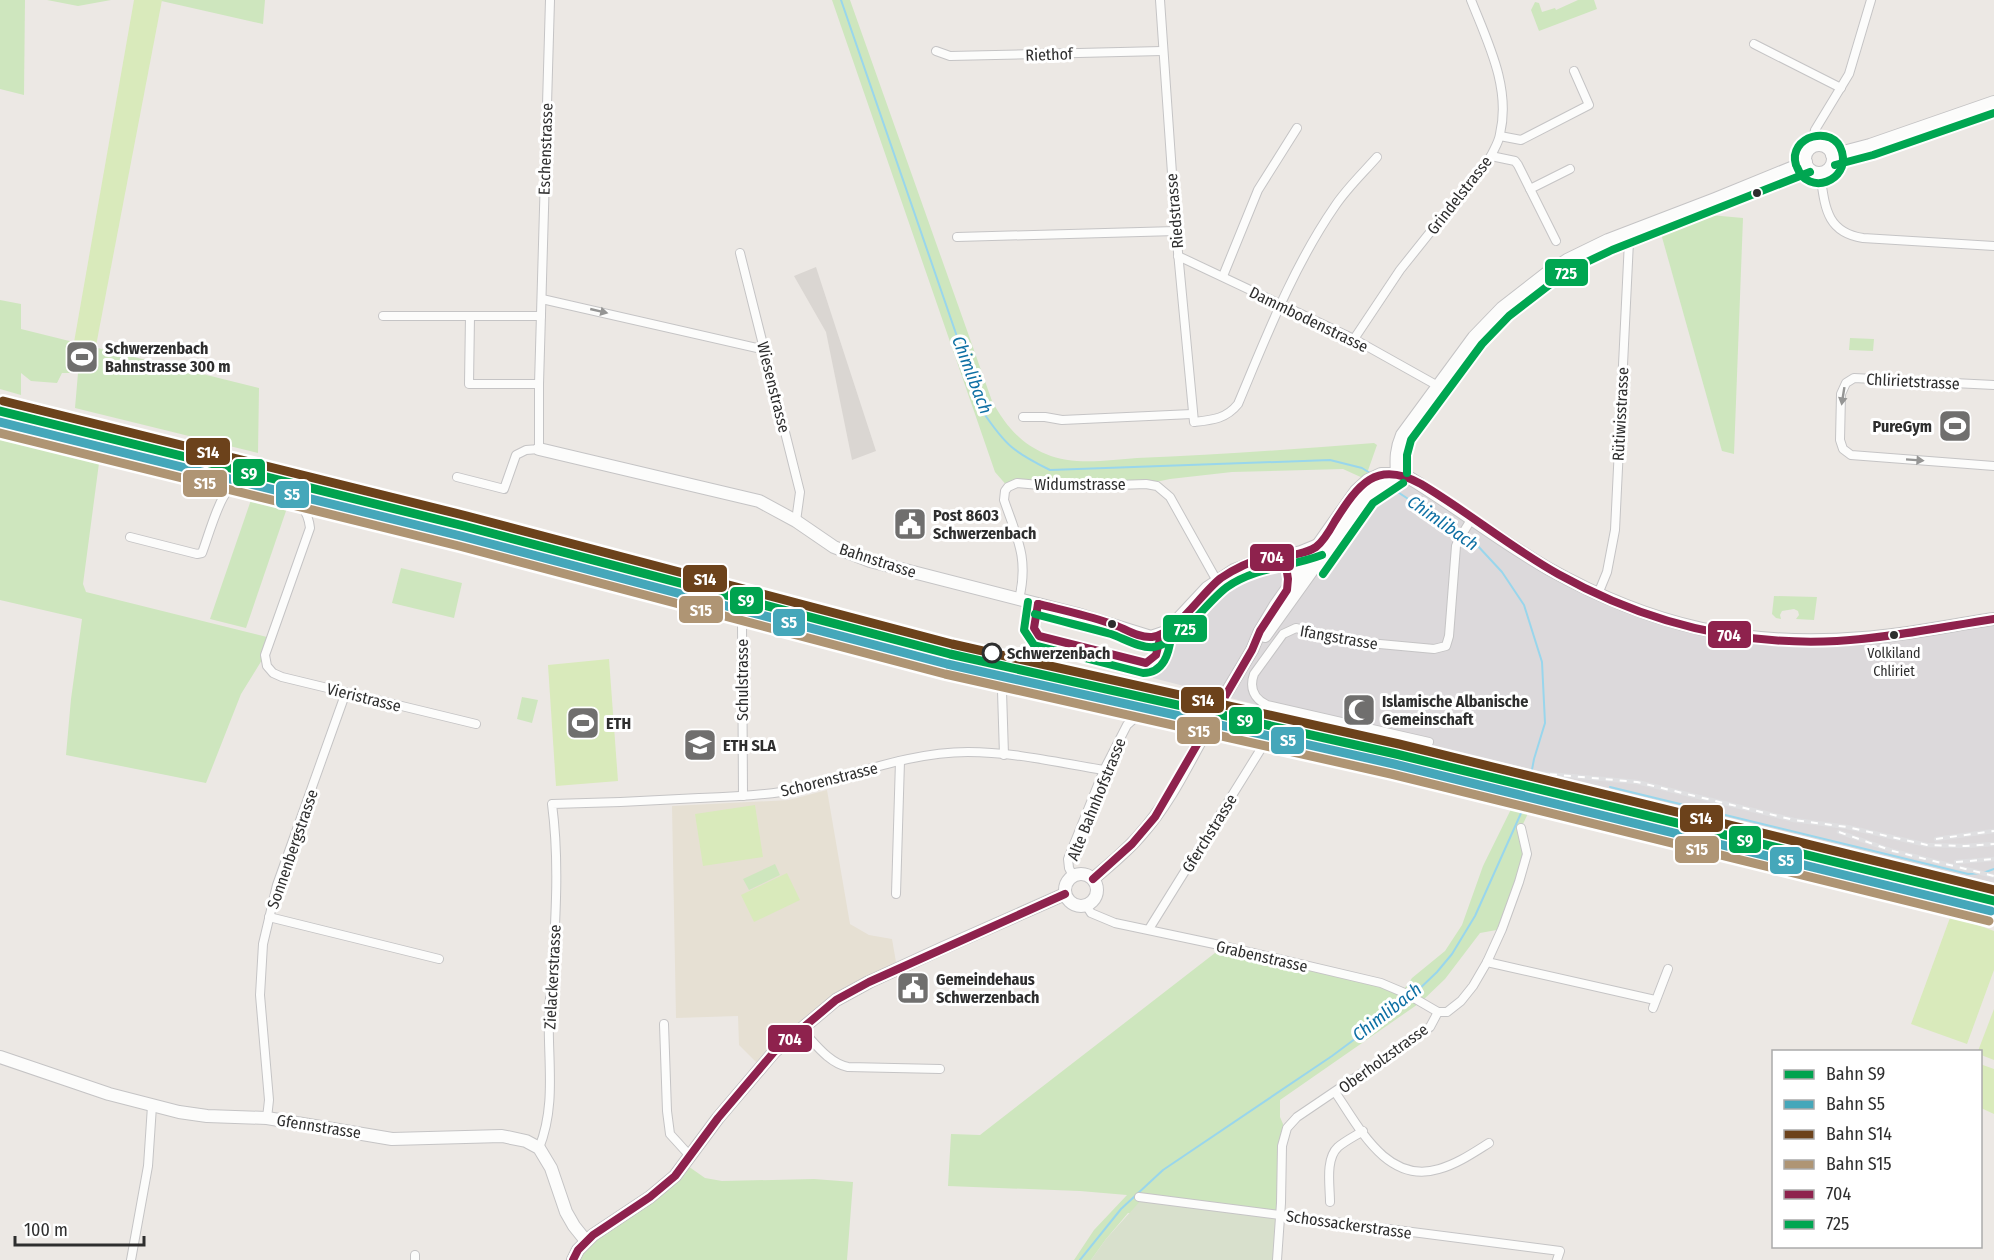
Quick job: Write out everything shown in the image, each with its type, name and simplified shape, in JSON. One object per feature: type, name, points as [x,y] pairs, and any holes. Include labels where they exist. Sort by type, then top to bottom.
[{"type":"main road","points":[[1832,155],[1994,102]]},
{"type":"main road","points":[[1815,146],[1826,147],[1832,155],[1832,165],[1820,173],[1809,169],[1806,162],[1808,151],[1815,146]]},
{"type":"main road","points":[[1390,476],[1400,441],[1474,337],[1502,308],[1547,273],[1567,260],[1627,232],[1715,200],[1806,162]]},
{"type":"main road","name":"Bahnstrasse","points":[[539,449],[759,501],[796,521],[834,547],[870,561],[1113,624],[1151,637],[1166,632],[1217,580],[1240,567],[1272,558],[1287,560],[1318,545]]},
{"type":"main road","points":[[1227,692],[1252,650],[1260,631],[1287,590],[1307,572],[1318,545],[1356,491],[1390,476],[1412,479],[1469,523],[1547,568],[1598,594],[1641,612],[1691,628],[1744,638],[1782,640],[1865,638],[1994,619]]},
{"type":"main road","points":[[1252,650],[1266,635],[1307,572],[1372,483]]},
{"type":"main road","points":[[1287,590],[1287,560],[1300,562],[1307,572]]},
{"type":"main road","points":[[1093,879],[1132,844],[1155,817],[1176,785],[1206,730]]},
{"type":"main road","points":[[1086,874],[1093,879],[1096,887],[1095,896],[1086,905],[1076,905],[1068,899],[1065,894],[1067,882],[1073,876],[1086,874]]},
{"type":"main road","points":[[573,1260],[586,1241],[650,1197],[675,1176],[759,1068],[800,1028],[836,1000],[869,982],[1065,894]]},
{"type":"main road","name":"Gfennstrasse","points":[[0,1057],[109,1094],[152,1106],[207,1116],[267,1118],[314,1124],[392,1139],[502,1136],[526,1141],[539,1148]]},
{"type":"main road","points":[[539,1148],[551,1168],[566,1212],[586,1241]]},
{"type":"street","name":"Eschenstrasse","points":[[539,449],[550,0]]},
{"type":"street","name":"Riedstrasse","points":[[1160,0],[1176,231],[1193,418]]},
{"type":"street","name":"Grindelstrasse","points":[[1354,339],[1400,270],[1491,156],[1500,136],[1504,109],[1502,85],[1471,0]]},
{"type":"street","points":[[1815,146],[1813,139],[1815,130],[1849,74],[1871,0]]},
{"type":"street","points":[[1754,44],[1841,88]]},
{"type":"street","name":"Riethof","points":[[936,51],[950,56],[1162,51]]},
{"type":"street","points":[[1500,136],[1521,140],[1589,105],[1574,71]]},
{"type":"street","points":[[1223,276],[1258,190],[1297,128]]},
{"type":"street","points":[[1491,156],[1515,161],[1556,241]]},
{"type":"street","points":[[1023,417],[1062,420],[1217,419],[1231,412],[1239,404],[1279,305],[1303,256],[1337,203],[1377,157]]},
{"type":"street","points":[[1530,189],[1570,169]]},
{"type":"street","points":[[1820,173],[1828,213],[1834,224],[1847,234],[1863,238],[1994,246]]},
{"type":"street","points":[[957,237],[1176,231]]},
{"type":"street","name":"Rütiwisstrasse","points":[[1598,594],[1607,572],[1615,530],[1629,239],[1627,232]]},
{"type":"street","name":"Wiesenstrasse","points":[[740,253],[800,492],[796,521]]},
{"type":"street","name":"Dammbodenstrasse","points":[[1178,256],[1354,339],[1438,386]]},
{"type":"street","points":[[542,298],[766,350]]},
{"type":"street","points":[[383,315],[541,316]]},
{"type":"street","points":[[470,316],[469,384],[539,384]]},
{"type":"street","name":"Chlirietstrasse","points":[[1994,385],[1860,378],[1849,381],[1841,394],[1840,440],[1843,449],[1851,455],[1994,466]]},
{"type":"street","points":[[457,477],[504,489],[516,455],[526,450],[539,449]]},
{"type":"street","name":"Widumstrasse","points":[[1019,599],[1024,578],[1024,561],[1004,500],[1008,487],[1017,483],[1062,487],[1146,484],[1157,486],[1170,497],[1217,580]]},
{"type":"street","name":"Vieristrasse","points":[[130,537],[197,554],[202,553],[227,492],[237,488],[291,501],[301,507],[309,518],[310,528],[266,655],[267,666],[273,673],[282,677],[476,724]]},
{"type":"street","name":"Ifangstrasse","points":[[1429,742],[1267,705],[1256,698],[1251,687],[1252,680],[1282,634],[1296,628],[1347,641],[1434,649],[1446,646],[1449,636],[1458,541],[1469,523]]},
{"type":"street","name":"Schulstrasse","points":[[551,566],[733,612],[742,622],[743,796]]},
{"type":"street","points":[[742,622],[761,617],[987,674],[996,680],[1002,691],[1004,755]]},
{"type":"street","name":"Sonnenbergstrasse","points":[[267,1118],[269,1100],[260,987],[263,944],[277,885],[346,692]]},
{"type":"street","name":"Alte Bahnhofstrasse","points":[[1073,876],[1068,859],[1104,770],[1127,725],[1136,717],[1152,714],[1269,736]]},
{"type":"street","name":"Gferchstrasse","points":[[1149,929],[1269,736]]},
{"type":"street","name":"Schorenstrasse","points":[[552,804],[743,796],[781,792],[900,761],[968,752],[1104,770]]},
{"type":"street","points":[[896,894],[900,761]]},
{"type":"street","name":"Zielackerstrasse","points":[[539,1148],[545,1131],[550,1102],[549,1010],[557,897],[557,840],[552,804]]},
{"type":"street","name":"Oberholzstrasse","points":[[1277,1260],[1282,1146],[1287,1128],[1297,1117],[1430,1027],[1438,1012],[1447,1012],[1461,1001],[1473,986],[1502,929],[1519,882],[1527,854],[1521,828]]},
{"type":"street","name":"Grabenstrasse","points":[[1086,905],[1091,913],[1115,923],[1381,983],[1407,994],[1438,1012]]},
{"type":"street","points":[[269,917],[440,959]]},
{"type":"street","points":[[1487,962],[1654,1004],[1668,969]]},
{"type":"street","points":[[664,1024],[670,1134],[690,1156]]},
{"type":"street","points":[[800,1028],[832,1061],[839,1065],[940,1069]]},
{"type":"street","points":[[1335,1092],[1377,1151],[1390,1163],[1406,1169],[1437,1170],[1457,1162],[1489,1143]]},
{"type":"street","points":[[131,1260],[148,1166],[152,1106]]},
{"type":"street","points":[[1330,1202],[1332,1156],[1337,1148],[1363,1131]]},
{"type":"street","name":"Schossackerstrasse","points":[[1139,1197],[1280,1215],[1558,1256]]},
{"type":"shaded area","points":[[816,267],[876,451],[852,460],[826,332],[794,276]]},
{"type":"shaded area","points":[[1397,474],[1500,537],[1641,612],[1782,641],[1994,619],[1994,887],[1603,790],[1526,768],[1285,712],[1153,678],[1167,645],[1161,628],[1245,560],[1264,554],[1303,549],[1309,546]]},
{"type":"shaded area","points":[[827,790],[850,924],[869,935],[892,939],[896,962],[836,995],[758,1064],[739,1045],[738,1016],[676,1018],[672,806],[789,800]]},
{"type":"green space","points":[[0,0],[25,0],[24,95],[0,89]]},
{"type":"green space","points":[[47,0],[111,0],[78,6]]},
{"type":"green space","points":[[134,0],[162,0],[95,351],[73,348]]},
{"type":"green space","points":[[157,0],[265,0],[263,24]]},
{"type":"green space","points":[[832,0],[850,0],[992,401],[1008,426],[1021,439],[1046,454],[1079,461],[1374,443],[1377,445],[1365,479],[1343,469],[1232,472],[1146,484],[1008,487],[995,472]]},
{"type":"green space","points":[[1578,0],[1594,0],[1597,9],[1539,31],[1531,10],[1535,2],[1539,3],[1542,12],[1555,8],[1556,10]]},
{"type":"green space","points":[[1710,215],[1743,218],[1734,454],[1722,451],[1660,230]]},
{"type":"green space","points":[[0,300],[21,304],[21,329],[259,388],[258,453],[75,408],[78,373],[62,373],[57,383],[31,381],[21,373],[21,395],[0,389]],"holes":[[[73,348],[95,351],[92,367],[70,363]]]},
{"type":"green space","points":[[1850,338],[1874,339],[1873,351],[1849,350]]},
{"type":"green space","points":[[0,422],[101,448],[83,584],[86,592],[271,638],[265,655],[241,694],[206,783],[66,755],[82,619],[0,600]]},
{"type":"green space","points":[[251,500],[287,508],[246,628],[210,619]]},
{"type":"green space","points":[[401,568],[462,583],[454,618],[392,603]]},
{"type":"green space","points":[[1774,596],[1817,597],[1814,620],[1796,619],[1799,615],[1794,609],[1782,611],[1781,619],[1776,618],[1772,614]]},
{"type":"green space","name":"ETH","points":[[609,659],[618,781],[556,786],[548,665]]},
{"type":"green space","points":[[522,697],[538,700],[532,723],[517,719]]},
{"type":"green space","points":[[1518,795],[1535,799],[1521,828],[1527,854],[1502,929],[1480,933],[1445,979],[1421,1002],[1280,1100],[1280,1117],[1283,1124],[1280,1215],[1128,1213],[1091,1260],[1074,1260],[1094,1230],[1127,1195],[948,1186],[951,1134],[980,1135],[1224,946],[1402,992],[1412,978],[1445,951],[1462,925],[1483,866]]},
{"type":"green space","points":[[755,805],[763,857],[703,866],[695,814]]},
{"type":"green space","points":[[775,864],[780,875],[749,890],[743,879]]},
{"type":"green space","points":[[787,873],[800,900],[754,922],[741,895]]},
{"type":"green space","points":[[1951,915],[1994,931],[1994,970],[1967,1044],[1911,1024]]},
{"type":"green space","points":[[1994,1009],[1994,1060],[1982,1055],[1982,1050],[1978,1050]]},
{"type":"green space","points":[[1982,1065],[1994,1069],[1994,1114],[1982,1108]]},
{"type":"green space","points":[[685,1164],[705,1178],[722,1181],[814,1179],[853,1182],[847,1260],[573,1260]]},
{"type":"green space","points":[[1143,1198],[1280,1215],[1277,1260],[1091,1260],[1106,1239]]},
{"type":"waterway","name":"Chimlibach","points":[[841,0],[983,412],[1005,441],[1028,458],[1050,470],[1330,460],[1362,468],[1370,473]]},
{"type":"waterway","name":"Chimlibach","points":[[1387,485],[1460,533]]},
{"type":"waterway","name":"Chimlibach","points":[[1414,994],[1452,954],[1475,916],[1526,802],[1534,759],[1545,723],[1542,662],[1524,605],[1502,572],[1476,544],[1464,537]]},
{"type":"waterway","points":[[1610,787],[1968,874],[1983,873],[1994,869]]},
{"type":"waterway","name":"Chimlibach","points":[[1080,1260],[1121,1209],[1163,1170],[1332,1056],[1410,998]]},
{"type":"tunnel","points":[[1206,730],[1227,692]]},
{"type":"railway","points":[[1536,773],[1637,782],[1794,820],[1847,827],[1927,845],[1994,844]]},
{"type":"railway","points":[[1936,839],[1994,831]]},
{"type":"railway","points":[[1839,832],[1893,851],[1994,876]]},
{"type":"railway","points":[[1956,862],[1994,859]]},
{"type":"rail line","name":"S14","points":[[3,401],[467,516],[952,644],[1399,744],[1994,890]]},
{"type":"rail line","name":"S9","points":[[0,411],[464,526],[950,654],[1396,754],[1994,901]]},
{"type":"rail line","name":"S5","points":[[0,422],[461,536],[947,664],[1394,764],[1991,911]]},
{"type":"rail line","name":"S15","points":[[0,433],[459,546],[945,674],[1391,774],[1989,921]]},
{"type":"transit line","name":"725","points":[[1835,165],[1873,155],[1994,113]]},
{"type":"transit line","name":"725","points":[[1796,165],[1795,155],[1798,147],[1804,140],[1813,137],[1830,138],[1837,143],[1842,152],[1843,162],[1840,171],[1827,182],[1810,181],[1802,176],[1797,167]]},
{"type":"transit line","name":"725","points":[[1407,473],[1407,455],[1411,440],[1482,344],[1509,316],[1553,282],[1572,269],[1612,250],[1810,172]]},
{"type":"transit line","name":"704","points":[[1038,604],[1100,620],[1141,636],[1152,637],[1161,634],[1180,621],[1213,585],[1230,572],[1257,560],[1297,554],[1316,547],[1360,487],[1380,475],[1392,474],[1421,484],[1540,564],[1591,591],[1658,618],[1693,627],[1728,635],[1800,642],[1857,640],[1994,619]]},
{"type":"transit line","name":"725","points":[[1323,574],[1373,503],[1403,483]]},
{"type":"transit line","name":"725","points":[[1035,614],[1111,634],[1138,645],[1154,647],[1174,638],[1219,594],[1238,580],[1261,571],[1322,555]]},
{"type":"transit line","name":"704","points":[[1093,879],[1132,844],[1155,817],[1252,650],[1260,631],[1287,590],[1286,566]]},
{"type":"transit line","name":"725","points":[[1028,602],[1024,630],[1034,645],[1143,673],[1156,670],[1161,666],[1167,655],[1171,637]]},
{"type":"transit line","name":"704","points":[[1038,604],[1034,628],[1039,636],[1146,663],[1156,655],[1161,635]]},
{"type":"transit line","name":"704","points":[[573,1260],[578,1250],[593,1235],[650,1197],[675,1176],[718,1118],[774,1052],[836,1000],[869,982],[1065,894]]},
{"type":"place","name":"Schwerzenbach Bahnstrasse 300 m","points":[[82,357]]},
{"type":"place","name":"PureGym","points":[[1955,426]]},
{"type":"place","name":"Post 8603 Schwerzenbach","points":[[910,524]]},
{"type":"place","name":"Volkiland Chliriet","points":[[1894,635]]},
{"type":"place","name":"Schwerzenbach","points":[[992,653]]},
{"type":"place","name":"Islamische Albanische Gemeinschaft","points":[[1359,710]]},
{"type":"place","name":"ETH","points":[[583,723]]},
{"type":"place","name":"ETH SLA","points":[[700,745]]},
{"type":"place","name":"Gemeindehaus Schwerzenbach","points":[[913,988]]}]
